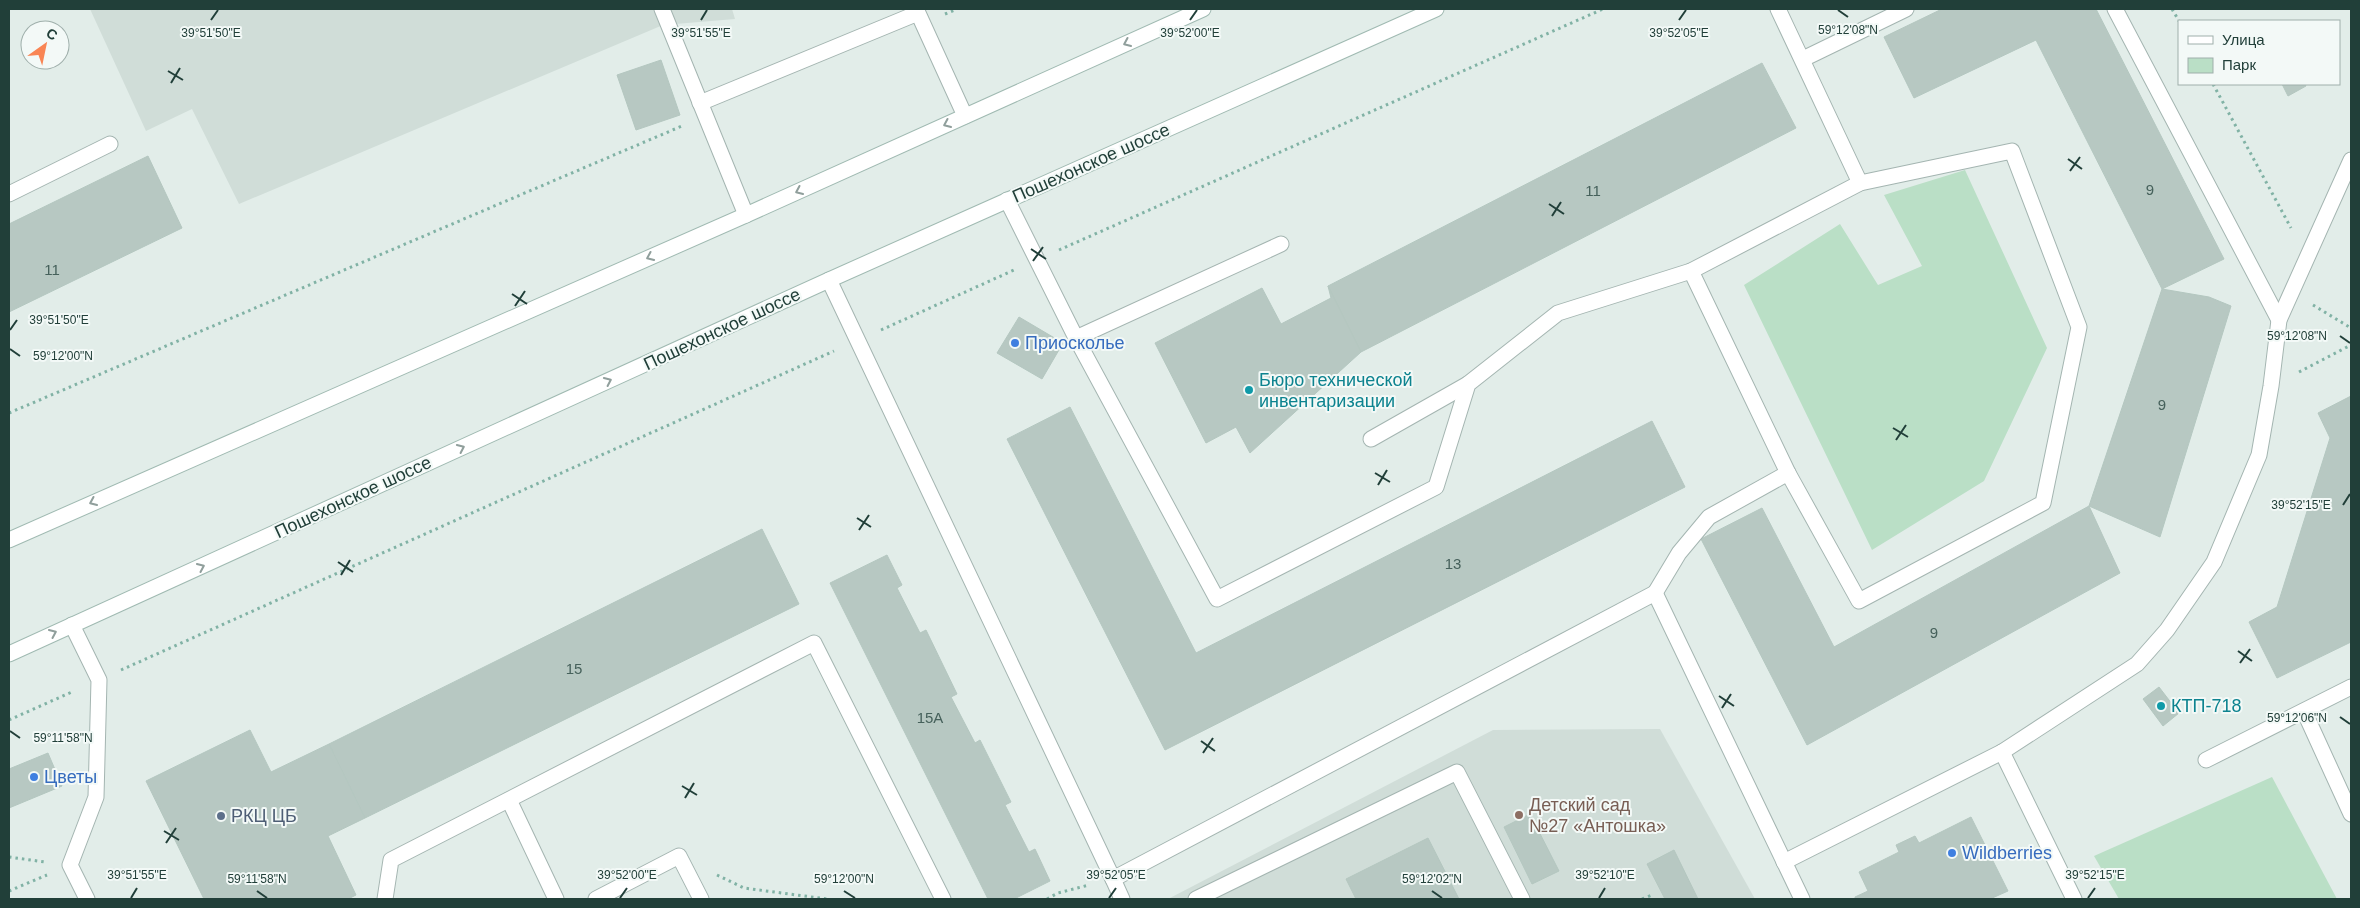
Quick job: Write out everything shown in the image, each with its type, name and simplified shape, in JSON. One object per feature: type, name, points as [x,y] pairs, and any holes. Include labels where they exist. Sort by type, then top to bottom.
[{"type":"main road","points":[[662,9],[746,215]]},
{"type":"main road","points":[[9,540],[746,215],[1203,9]]},
{"type":"main road","name":"Пошехонское шоссе","points":[[9,654],[829,280],[1436,9]]},
{"type":"main road","points":[[1778,9],[1860,183]]},
{"type":"main road","points":[[1803,60],[1906,9]]},
{"type":"main road","points":[[2115,9],[2279,320]]},
{"type":"main road","points":[[703,110],[923,15],[966,116]]},
{"type":"main road","points":[[9,194],[110,144]]},
{"type":"main road","points":[[1371,439],[1468,384],[1558,313],[1691,271],[1860,183],[2012,151],[2079,327],[2043,503],[1860,601],[1788,473],[1691,271]]},
{"type":"main road","points":[[1784,862],[2002,752],[2137,664],[2167,630],[2214,562],[2259,455],[2271,386],[2279,320],[2351,160]]},
{"type":"main road","points":[[1007,200],[1076,338],[1217,599],[1436,488],[1468,384]]},
{"type":"main road","points":[[1076,338],[1281,244]]},
{"type":"main road","points":[[829,280],[1122,899]]},
{"type":"main road","points":[[1112,879],[1655,593],[1679,553],[1709,517],[1788,473]]},
{"type":"main road","points":[[1655,593],[1802,899]]},
{"type":"main road","points":[[72,625],[99,680],[96,797],[70,865],[87,899]]},
{"type":"main road","points":[[385,899],[391,860],[814,643],[943,899]]},
{"type":"main road","points":[[2206,760],[2351,687]]},
{"type":"main road","points":[[2304,711],[2351,814]]},
{"type":"main road","points":[[2002,752],[2074,899]]},
{"type":"main road","points":[[1196,899],[1457,772],[1522,899]]},
{"type":"main road","points":[[508,800],[556,899]]},
{"type":"main road","points":[[596,899],[678,856],[701,899]]},
{"type":"path","points":[[923,15],[957,9]]},
{"type":"path","points":[[9,720],[1603,9]]},
{"type":"path","points":[[2172,9],[2178,20]]},
{"type":"path","points":[[2214,85],[2307,257]]},
{"type":"path","points":[[9,413],[703,110]]},
{"type":"path","points":[[2292,292],[2351,328]]},
{"type":"path","points":[[2271,386],[2351,345]]},
{"type":"path","points":[[678,856],[744,888],[827,899]]},
{"type":"path","points":[[9,857],[70,865]]},
{"type":"path","points":[[9,891],[70,865]]},
{"type":"path","points":[[1047,899],[1058,894],[1112,879]]},
{"type":"path","points":[[1642,899],[1652,895]]},
{"type":"shaded area","points":[[90,9],[732,9],[735,19],[663,25],[239,204],[192,109],[146,131]]},
{"type":"shaded area","name":"Детский сад №27 «Антошка»","points":[[1660,729],[1755,899],[1168,899],[1493,730]]},
{"type":"green space","points":[[1965,170],[2047,348],[1984,481],[1872,550],[1744,285],[1840,224],[1878,285],[1922,266],[1884,195]]},
{"type":"green space","points":[[2272,777],[2337,899],[2119,899],[2094,856]]},
{"type":"building","points":[[1942,9],[2096,9],[2224,259],[2162,289],[2036,40],[1914,98],[1884,37]]},
{"type":"building","points":[[661,60],[680,115],[636,130],[617,75]]},
{"type":"building","points":[[1762,63],[1796,128],[1361,352],[1328,286]]},
{"type":"building","points":[[2282,85],[2306,85],[2306,86],[2288,96]]},
{"type":"building","points":[[148,156],[182,228],[9,312],[9,224]]},
{"type":"building","name":"Бюро технической инвентаризации","points":[[1328,286],[1361,352],[1250,453],[1236,427],[1206,443],[1155,343],[1262,288],[1281,324],[1331,298]]},
{"type":"building","points":[[2162,289],[2209,297],[2231,306],[2160,537],[2089,506]]},
{"type":"building","points":[[1019,317],[1063,343],[1042,379],[997,353]]},
{"type":"building","points":[[2351,396],[2351,642],[2277,678],[2249,622],[2277,607],[2330,438],[2318,413]]},
{"type":"building","points":[[1070,407],[1196,653],[1652,421],[1685,487],[1165,750],[1007,439]]},
{"type":"building","points":[[2089,506],[2120,573],[1807,745],[1701,539],[1762,508],[1834,647]]},
{"type":"building","points":[[762,529],[799,604],[365,818],[329,744]]},
{"type":"building","points":[[887,555],[902,585],[897,588],[920,633],[926,630],[957,694],[951,697],[975,743],[980,740],[1011,802],[1005,805],[1029,852],[1035,849],[1050,881],[1014,899],[988,899],[830,583]]},
{"type":"building","name":"КТП-718","points":[[2159,687],[2179,713],[2163,726],[2143,699]]},
{"type":"building","points":[[250,730],[271,772],[329,744],[365,818],[328,836],[356,895],[348,899],[204,899],[146,781]]},
{"type":"building","name":"Цветы","points":[[48,753],[62,786],[9,808],[9,769]]},
{"type":"building","points":[[1530,814],[1559,871],[1532,884],[1504,827]]},
{"type":"building","points":[[1971,817],[2008,891],[1990,899],[1855,899],[1855,897],[1868,891],[1859,872],[1899,852],[1896,845],[1915,836],[1919,843]]},
{"type":"building","points":[[1428,838],[1459,899],[1356,899],[1346,879]]},
{"type":"building","points":[[1674,850],[1698,899],[1665,899],[1647,864]]},
{"type":"place","name":"Приосколье","points":[[1015,343]]},
{"type":"place","name":"Бюро технической инвентаризации","points":[[1249,390]]},
{"type":"place","name":"КТП-718","points":[[2161,706]]},
{"type":"place","name":"Цветы","points":[[34,777]]},
{"type":"place","name":"Детский сад №27 «Антошка»","points":[[1519,815]]},
{"type":"place","name":"РКЦ ЦБ","points":[[221,816]]},
{"type":"place","name":"Wildberries","points":[[1952,853]]}]
